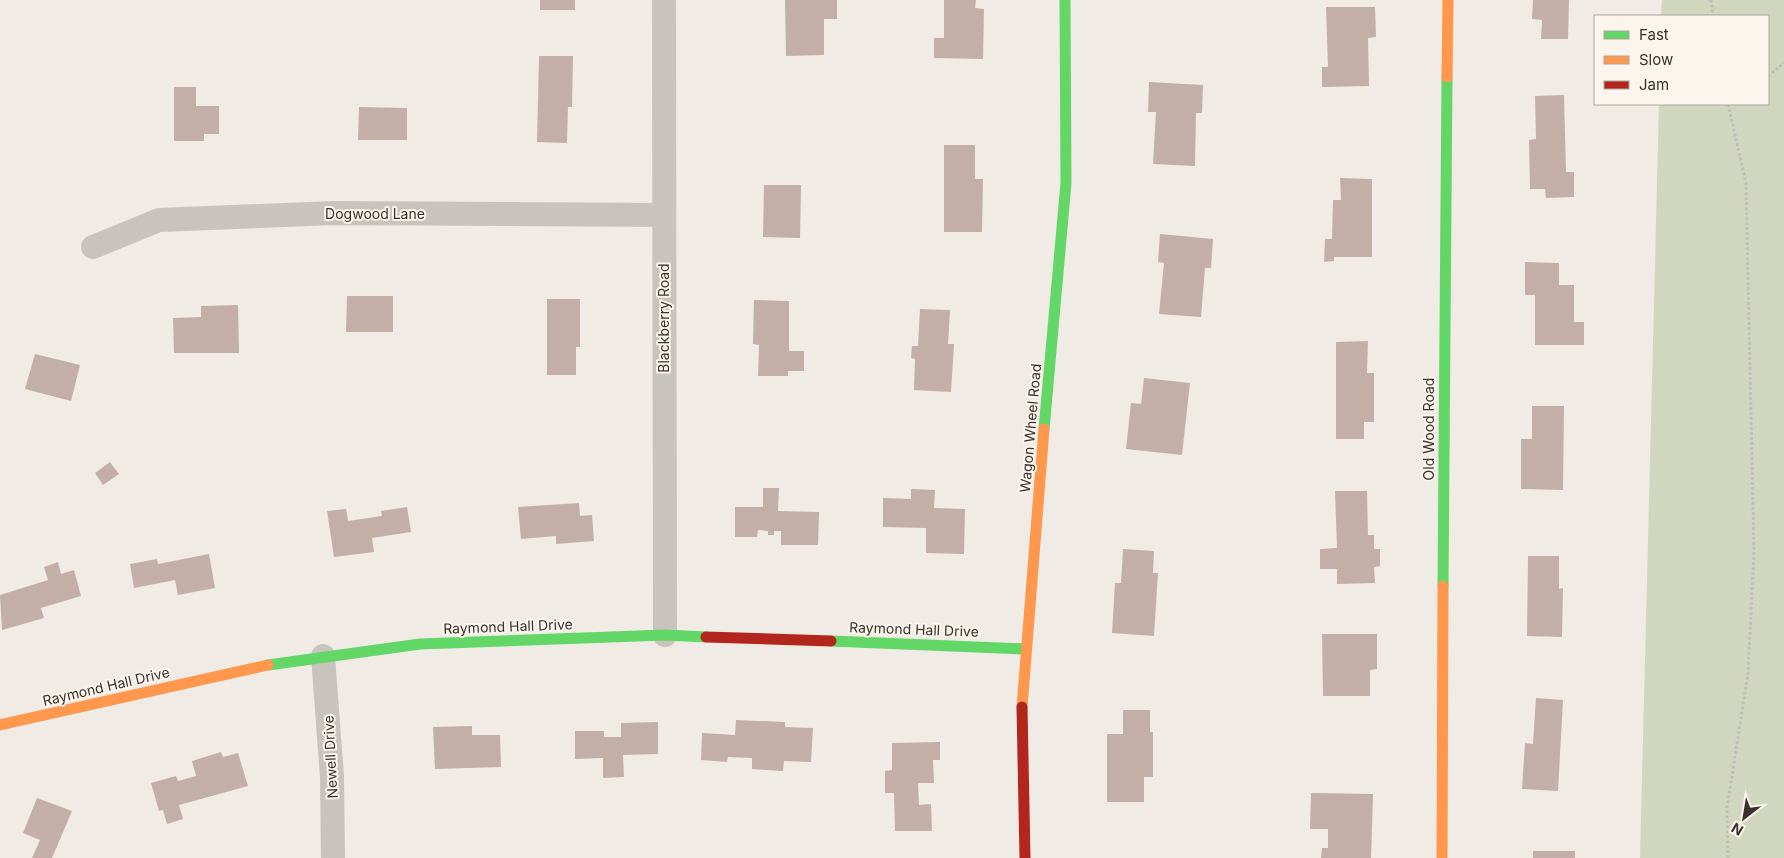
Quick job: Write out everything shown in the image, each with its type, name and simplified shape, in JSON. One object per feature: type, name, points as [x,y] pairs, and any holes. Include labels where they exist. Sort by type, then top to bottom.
[{"type":"street","name":"Blackberry Road","points":[[664,0],[665,635]]},
{"type":"street","name":"Wagon Wheel Road","points":[[1025,858],[1021,717],[1025,649],[1066,183],[1065,0]]},
{"type":"street","name":"Old Wood Road","points":[[1442,858],[1443,404],[1448,0]]},
{"type":"street","name":"Dogwood Lane","points":[[92,247],[159,220],[334,213],[663,215]]},
{"type":"street","name":"Raymond Hall Drive","points":[[0,725],[266,665],[420,644],[665,635],[1025,649]]},
{"type":"street","name":"Newell Drive","points":[[322,656],[332,777],[332,858]]},
{"type":"path","points":[[1710,0],[1713,15]]},
{"type":"path","points":[[1769,75],[1784,63]]},
{"type":"path","points":[[1728,858],[1727,808],[1748,673],[1754,553],[1746,183],[1729,106]]},
{"type":"green space","points":[[1662,0],[1784,0],[1784,858],[1640,858],[1659,105],[1769,105],[1769,15],[1661,15]]},
{"type":"building","points":[[540,0],[575,0],[575,10],[540,10]]},
{"type":"building","points":[[785,0],[837,0],[837,19],[824,19],[824,55],[786,56]]},
{"type":"building","points":[[944,0],[976,0],[975,8],[984,9],[983,59],[934,58],[934,38],[944,38]]},
{"type":"building","points":[[1533,0],[1569,0],[1568,39],[1541,39],[1542,20],[1532,19]]},
{"type":"building","points":[[1326,7],[1375,7],[1376,37],[1368,38],[1369,86],[1322,87],[1322,67],[1328,67]]},
{"type":"building","points":[[539,56],[573,56],[572,107],[568,107],[567,143],[537,142]]},
{"type":"building","points":[[1149,82],[1203,85],[1202,113],[1196,113],[1195,166],[1153,164],[1156,112],[1148,112]]},
{"type":"building","points":[[174,87],[196,87],[196,106],[219,106],[219,134],[204,134],[204,141],[174,141]]},
{"type":"building","points":[[1564,95],[1566,172],[1574,172],[1574,197],[1546,198],[1545,189],[1530,189],[1529,140],[1536,139],[1535,96]]},
{"type":"building","points":[[359,107],[407,108],[407,140],[358,140]]},
{"type":"building","points":[[944,145],[975,145],[975,179],[983,179],[982,232],[944,232]]},
{"type":"building","points":[[1340,178],[1372,179],[1372,257],[1334,257],[1334,261],[1324,262],[1325,239],[1332,239],[1333,200],[1341,200]]},
{"type":"building","points":[[764,185],[801,185],[800,238],[763,237]]},
{"type":"building","points":[[1160,234],[1213,239],[1211,268],[1205,268],[1201,317],[1159,314],[1164,263],[1158,262]]},
{"type":"building","points":[[1525,262],[1559,263],[1559,285],[1574,285],[1574,322],[1584,322],[1584,345],[1535,345],[1535,295],[1525,295]]},
{"type":"building","points":[[347,296],[393,296],[393,332],[346,332]]},
{"type":"building","points":[[547,299],[580,299],[580,347],[576,347],[576,375],[547,375]]},
{"type":"building","points":[[754,300],[789,301],[789,351],[804,351],[804,371],[788,371],[788,376],[758,376],[759,345],[753,344]]},
{"type":"building","points":[[238,305],[239,353],[174,353],[173,318],[201,317],[201,306]]},
{"type":"building","points":[[920,309],[950,310],[948,344],[954,344],[951,392],[914,390],[915,359],[911,358],[912,346],[918,346]]},
{"type":"building","points":[[1368,341],[1367,373],[1374,373],[1374,422],[1364,422],[1364,439],[1336,439],[1336,342]]},
{"type":"building","points":[[35,354],[80,365],[71,401],[25,389]]},
{"type":"building","points":[[1144,378],[1190,383],[1182,455],[1126,449],[1131,403],[1141,404]]},
{"type":"building","points":[[1532,406],[1564,406],[1563,490],[1521,489],[1521,439],[1532,439]]},
{"type":"building","points":[[110,462],[119,474],[103,485],[95,473]]},
{"type":"building","points":[[763,488],[779,488],[778,511],[819,512],[818,545],[781,545],[781,531],[774,531],[774,535],[768,535],[768,531],[758,530],[757,537],[735,537],[735,507],[763,507]]},
{"type":"building","points":[[911,489],[935,490],[934,508],[965,509],[964,554],[926,553],[926,528],[883,527],[883,498],[911,499]]},
{"type":"building","points":[[1335,491],[1367,491],[1368,535],[1374,535],[1374,549],[1380,549],[1380,566],[1374,567],[1375,583],[1337,584],[1337,569],[1320,569],[1320,549],[1337,548]]},
{"type":"building","points":[[579,503],[580,516],[592,515],[594,541],[556,544],[556,536],[521,539],[518,507]]},
{"type":"building","points":[[407,507],[411,532],[372,538],[374,552],[334,557],[327,511],[346,509],[348,521],[382,516],[381,511]]},
{"type":"building","points":[[1123,549],[1154,551],[1153,573],[1158,573],[1154,636],[1112,633],[1115,583],[1121,583]]},
{"type":"building","points":[[209,554],[215,588],[178,595],[175,580],[134,588],[130,564],[157,559],[158,564]]},
{"type":"building","points":[[1528,556],[1559,556],[1559,589],[1563,588],[1562,637],[1527,636]]},
{"type":"building","points":[[58,562],[61,574],[74,570],[81,596],[41,608],[44,618],[2,630],[0,595],[48,580],[44,567]]},
{"type":"building","points":[[1322,634],[1377,634],[1377,669],[1370,670],[1370,696],[1323,696]]},
{"type":"building","points":[[1536,698],[1563,700],[1558,791],[1522,789],[1525,743],[1533,744]]},
{"type":"building","points":[[1123,710],[1150,710],[1150,732],[1153,732],[1153,777],[1144,777],[1144,802],[1107,802],[1107,734],[1123,734]]},
{"type":"building","points":[[736,720],[785,722],[785,727],[813,728],[811,762],[784,761],[783,771],[752,769],[752,758],[728,757],[727,762],[701,760],[702,733],[735,735]]},
{"type":"building","points":[[658,722],[658,754],[623,755],[624,777],[603,778],[603,758],[575,759],[575,731],[604,731],[604,737],[621,737],[621,723]]},
{"type":"building","points":[[472,726],[472,735],[500,735],[501,767],[435,769],[433,727]]},
{"type":"building","points":[[940,742],[940,760],[933,760],[934,783],[918,783],[919,805],[931,804],[932,831],[895,831],[894,793],[885,793],[885,771],[892,770],[892,743]]},
{"type":"building","points":[[221,752],[223,757],[238,753],[248,786],[179,805],[183,819],[167,824],[163,810],[159,811],[151,783],[176,776],[178,781],[196,776],[192,761]]},
{"type":"building","points":[[1311,793],[1373,794],[1371,858],[1321,858],[1322,848],[1328,848],[1328,829],[1310,829]]},
{"type":"building","points":[[37,798],[72,811],[52,858],[32,858],[40,840],[23,833]]},
{"type":"building","points":[[1533,851],[1575,851],[1575,858],[1533,858]]},
{"type":"traffic: fast","points":[[1044,429],[1066,183],[1065,0]]},
{"type":"traffic: fast","points":[[1443,586],[1447,77]]},
{"type":"traffic: fast","points":[[268,665],[420,644],[665,635],[706,637]]},
{"type":"traffic: fast","points":[[831,641],[1025,649]]},
{"type":"traffic: slow","points":[[1447,77],[1448,0]]},
{"type":"traffic: slow","points":[[1022,707],[1044,429]]},
{"type":"traffic: slow","points":[[1442,858],[1443,586]]},
{"type":"traffic: slow","points":[[0,725],[268,665]]},
{"type":"traffic: jam","points":[[706,637],[831,641]]},
{"type":"traffic: jam","points":[[1022,707],[1025,858]]}]
